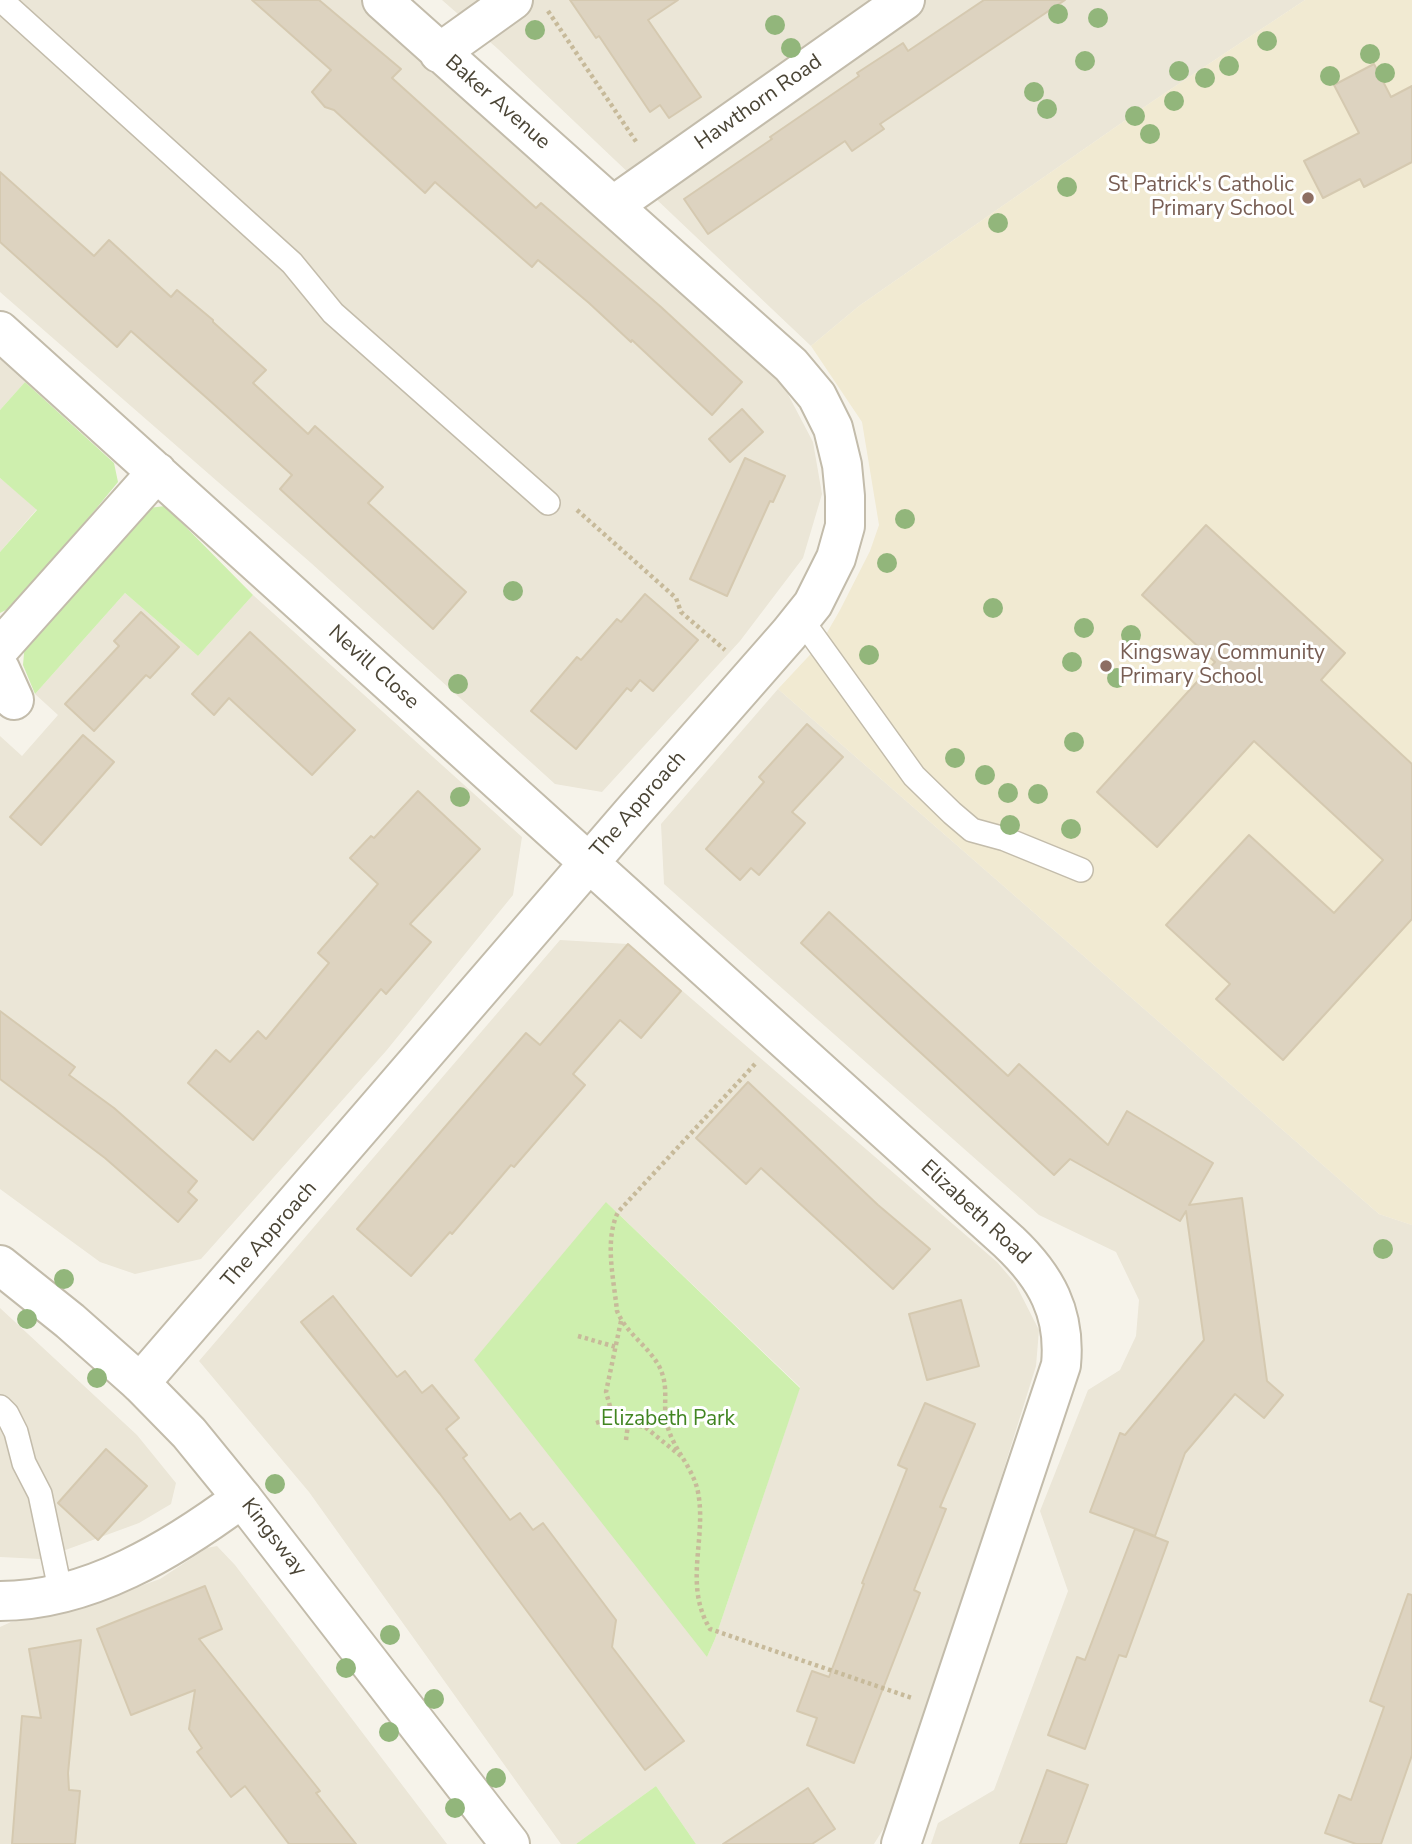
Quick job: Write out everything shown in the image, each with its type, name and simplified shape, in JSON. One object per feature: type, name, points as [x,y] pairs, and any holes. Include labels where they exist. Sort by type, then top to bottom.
[{"type":"street","name":"Baker Avenue","points":[[382,0],[614,205]]},
{"type":"street","points":[[439,53],[513,0]]},
{"type":"street","name":"Hawthorn Road","points":[[614,205],[905,0]]},
{"type":"street","name":"The Approach","points":[[140,1383],[801,619],[823,587],[836,558],[845,526],[842,465],[833,428],[817,396],[791,365],[614,205]]},
{"type":"street","name":"Nevill Close","points":[[0,331],[589,863]]},
{"type":"street","points":[[0,648],[157,472]]},
{"type":"street","name":"Elizabeth Road","points":[[589,863],[1028,1260],[1056,1307],[1062,1328],[1061,1365],[1055,1388],[901,1844]]},
{"type":"street","name":"Kingsway","points":[[0,1265],[70,1321],[140,1383],[189,1433],[510,1844]]},
{"type":"street","points":[[0,1601],[61,1594],[109,1577],[169,1546],[242,1498]]},
{"type":"lane","points":[[1,0],[292,263],[333,313],[548,503]]},
{"type":"lane","points":[[801,619],[914,776],[952,813],[972,830],[1005,839],[1081,870]]},
{"type":"lane","points":[[0,1407],[7,1414],[16,1432],[24,1463],[40,1494],[61,1594]]},
{"type":"path","points":[[541,0],[642,149]]},
{"type":"path","points":[[548,503],[572,506],[676,598],[681,612],[730,655]]},
{"type":"path","points":[[780,1036],[618,1212],[612,1228],[617,1311],[621,1321],[659,1367],[665,1381],[667,1425],[698,1492],[696,1584],[702,1611],[710,1629],[946,1710]]},
{"type":"path","points":[[612,1417],[607,1392],[621,1321]]},
{"type":"path","points":[[578,1336],[616,1347]]},
{"type":"path","points":[[596,1423],[612,1417],[645,1427],[683,1458]]},
{"type":"path","points":[[626,1440],[628,1424]]},
{"type":"shaded area","points":[[0,0],[362,0],[781,381],[813,442],[822,494],[803,558],[740,641],[602,792],[555,784],[311,563],[0,292]]},
{"type":"shaded area","points":[[442,0],[1305,0],[1153,101],[859,306],[811,346],[498,49]]},
{"type":"shaded area","name":"Kingsway Community Primary School","points":[[1305,0],[1412,0],[1412,1225],[1379,1214],[778,689],[821,643],[870,551],[879,525],[862,422],[811,346],[859,306],[1153,101]]},
{"type":"shaded area","points":[[0,359],[25,382],[0,410]]},
{"type":"shaded area","points":[[0,478],[37,509],[0,552]]},
{"type":"shaded area","points":[[125,593],[198,656],[253,595],[522,837],[513,895],[386,1051],[201,1259],[135,1274],[100,1262],[0,1189],[0,736],[22,756],[58,715],[35,694]]},
{"type":"shaded area","points":[[778,689],[1379,1214],[1412,1225],[1412,1844],[931,1844],[938,1823],[994,1790],[1068,1591],[1040,1511],[1088,1390],[1120,1370],[1136,1336],[1139,1300],[1116,1252],[1039,1215],[664,884],[661,824]]},
{"type":"shaded area","points":[[560,940],[628,944],[997,1262],[1015,1283],[1039,1330],[1036,1366],[996,1494],[887,1823],[874,1844],[696,1844],[656,1786],[576,1844],[561,1844],[309,1492],[199,1361]],"holes":[[[606,1202],[800,1387],[715,1639],[707,1657]]]},
{"type":"shaded area","points":[[0,1308],[137,1435],[176,1483],[171,1504],[139,1523],[41,1559],[0,1557]]},
{"type":"shaded area","points":[[217,1546],[235,1565],[447,1844],[0,1844],[0,1627],[11,1622],[79,1608],[160,1579],[207,1548]]},
{"type":"green space","points":[[25,382],[114,463],[118,482],[18,604],[0,613],[0,552],[37,510],[0,478],[0,410]]},
{"type":"green space","points":[[165,506],[253,595],[198,656],[125,593],[35,694],[23,665],[25,642],[141,509]]},
{"type":"green space","name":"Elizabeth Park","points":[[606,1202],[800,1388],[707,1657],[474,1360]]},
{"type":"green space","points":[[656,1786],[696,1844],[576,1844]]},
{"type":"building","points":[[252,0],[319,0],[401,69],[392,78],[536,208],[541,203],[661,307],[742,382],[712,415],[632,340],[631,342],[538,260],[532,267],[435,182],[425,193],[334,110],[325,107],[312,92],[331,70]]},
{"type":"building","points":[[570,0],[678,0],[648,20],[701,97],[669,118],[660,105],[650,112],[599,36],[596,38]]},
{"type":"building","points":[[984,0],[1065,0],[880,124],[884,129],[852,151],[845,141],[708,234],[684,199],[859,76],[857,73],[903,43],[908,51]]},
{"type":"building","points":[[1374,64],[1391,97],[1412,86],[1412,162],[1364,187],[1360,179],[1323,198],[1304,161],[1359,133],[1334,85]]},
{"type":"building","points":[[0,172],[94,256],[109,240],[171,297],[177,290],[266,370],[253,383],[308,434],[315,426],[383,487],[368,503],[466,592],[433,629],[280,489],[292,475],[208,399],[131,331],[117,347],[0,242]]},
{"type":"building","points":[[742,409],[763,432],[730,462],[709,439]]},
{"type":"building","points":[[745,458],[785,476],[773,502],[770,501],[727,596],[690,579]]},
{"type":"building","points":[[1206,525],[1345,653],[1321,680],[1412,764],[1412,919],[1283,1060],[1216,999],[1230,984],[1166,925],[1249,835],[1334,913],[1383,860],[1254,741],[1157,847],[1097,792],[1215,662],[1142,595]]},
{"type":"building","points":[[645,594],[698,640],[653,691],[640,680],[631,691],[627,688],[576,749],[531,711],[577,657],[581,660],[617,619],[621,622]]},
{"type":"building","points":[[141,612],[179,647],[150,678],[146,675],[94,731],[65,704],[119,646],[114,641]]},
{"type":"building","points":[[250,632],[355,730],[312,775],[229,698],[214,715],[192,694]]},
{"type":"building","points":[[807,724],[843,757],[792,812],[805,823],[759,875],[751,868],[740,880],[706,849],[764,782],[759,777]]},
{"type":"building","points":[[83,735],[114,762],[41,845],[10,817]]},
{"type":"building","points":[[418,791],[480,849],[410,924],[431,942],[386,994],[381,989],[253,1140],[188,1083],[216,1050],[230,1062],[258,1031],[266,1039],[329,963],[318,953],[378,884],[350,858],[371,836],[374,838]]},
{"type":"building","points":[[829,912],[1008,1076],[1019,1064],[1108,1145],[1127,1111],[1213,1163],[1189,1205],[1242,1198],[1267,1381],[1283,1395],[1264,1418],[1235,1394],[1185,1453],[1155,1536],[1090,1512],[1120,1433],[1125,1435],[1204,1340],[1186,1211],[1180,1221],[1070,1159],[1054,1175],[801,943]]},
{"type":"building","points":[[628,944],[681,991],[641,1038],[620,1020],[573,1074],[585,1085],[514,1167],[511,1165],[452,1234],[450,1232],[411,1276],[357,1229],[526,1033],[540,1045]]},
{"type":"building","points":[[0,1011],[75,1067],[69,1075],[114,1108],[197,1181],[188,1192],[197,1200],[178,1222],[105,1158],[0,1079]]},
{"type":"building","points":[[748,1082],[878,1205],[930,1249],[893,1289],[761,1168],[746,1184],[696,1138]]},
{"type":"building","points":[[333,1296],[397,1377],[405,1371],[422,1393],[432,1385],[459,1418],[446,1429],[467,1455],[463,1458],[510,1520],[520,1513],[533,1530],[543,1523],[616,1620],[612,1647],[684,1741],[645,1770],[440,1494],[301,1322]]},
{"type":"building","points":[[961,1300],[979,1366],[927,1380],[909,1314]]},
{"type":"building","points":[[925,1403],[975,1424],[940,1507],[946,1509],[914,1590],[920,1593],[854,1763],[807,1745],[817,1718],[797,1711],[812,1671],[829,1677],[864,1584],[862,1583],[907,1469],[898,1465]]},
{"type":"building","points":[[106,1449],[147,1486],[98,1540],[58,1503]]},
{"type":"building","points":[[1135,1529],[1168,1542],[1126,1657],[1119,1655],[1085,1749],[1048,1735],[1077,1657],[1085,1660]]},
{"type":"building","points":[[205,1586],[222,1629],[199,1639],[320,1791],[316,1793],[356,1844],[289,1844],[245,1786],[231,1797],[197,1752],[202,1748],[189,1729],[195,1690],[131,1715],[97,1629]]},
{"type":"building","points":[[1408,1594],[1412,1595],[1412,1755],[1381,1844],[1356,1844],[1325,1833],[1339,1795],[1351,1800],[1384,1707],[1370,1701]]},
{"type":"building","points":[[81,1640],[68,1773],[69,1790],[80,1791],[75,1844],[12,1844],[22,1716],[41,1718],[29,1649]]},
{"type":"building","points":[[1047,1770],[1088,1785],[1066,1844],[1020,1844]]},
{"type":"building","points":[[808,1788],[835,1829],[812,1844],[723,1844]]},
{"type":"place","name":"St Patrick's Catholic Primary School","points":[[1308,198]]},
{"type":"place","name":"Kingsway Community Primary School","points":[[1106,666]]}]
